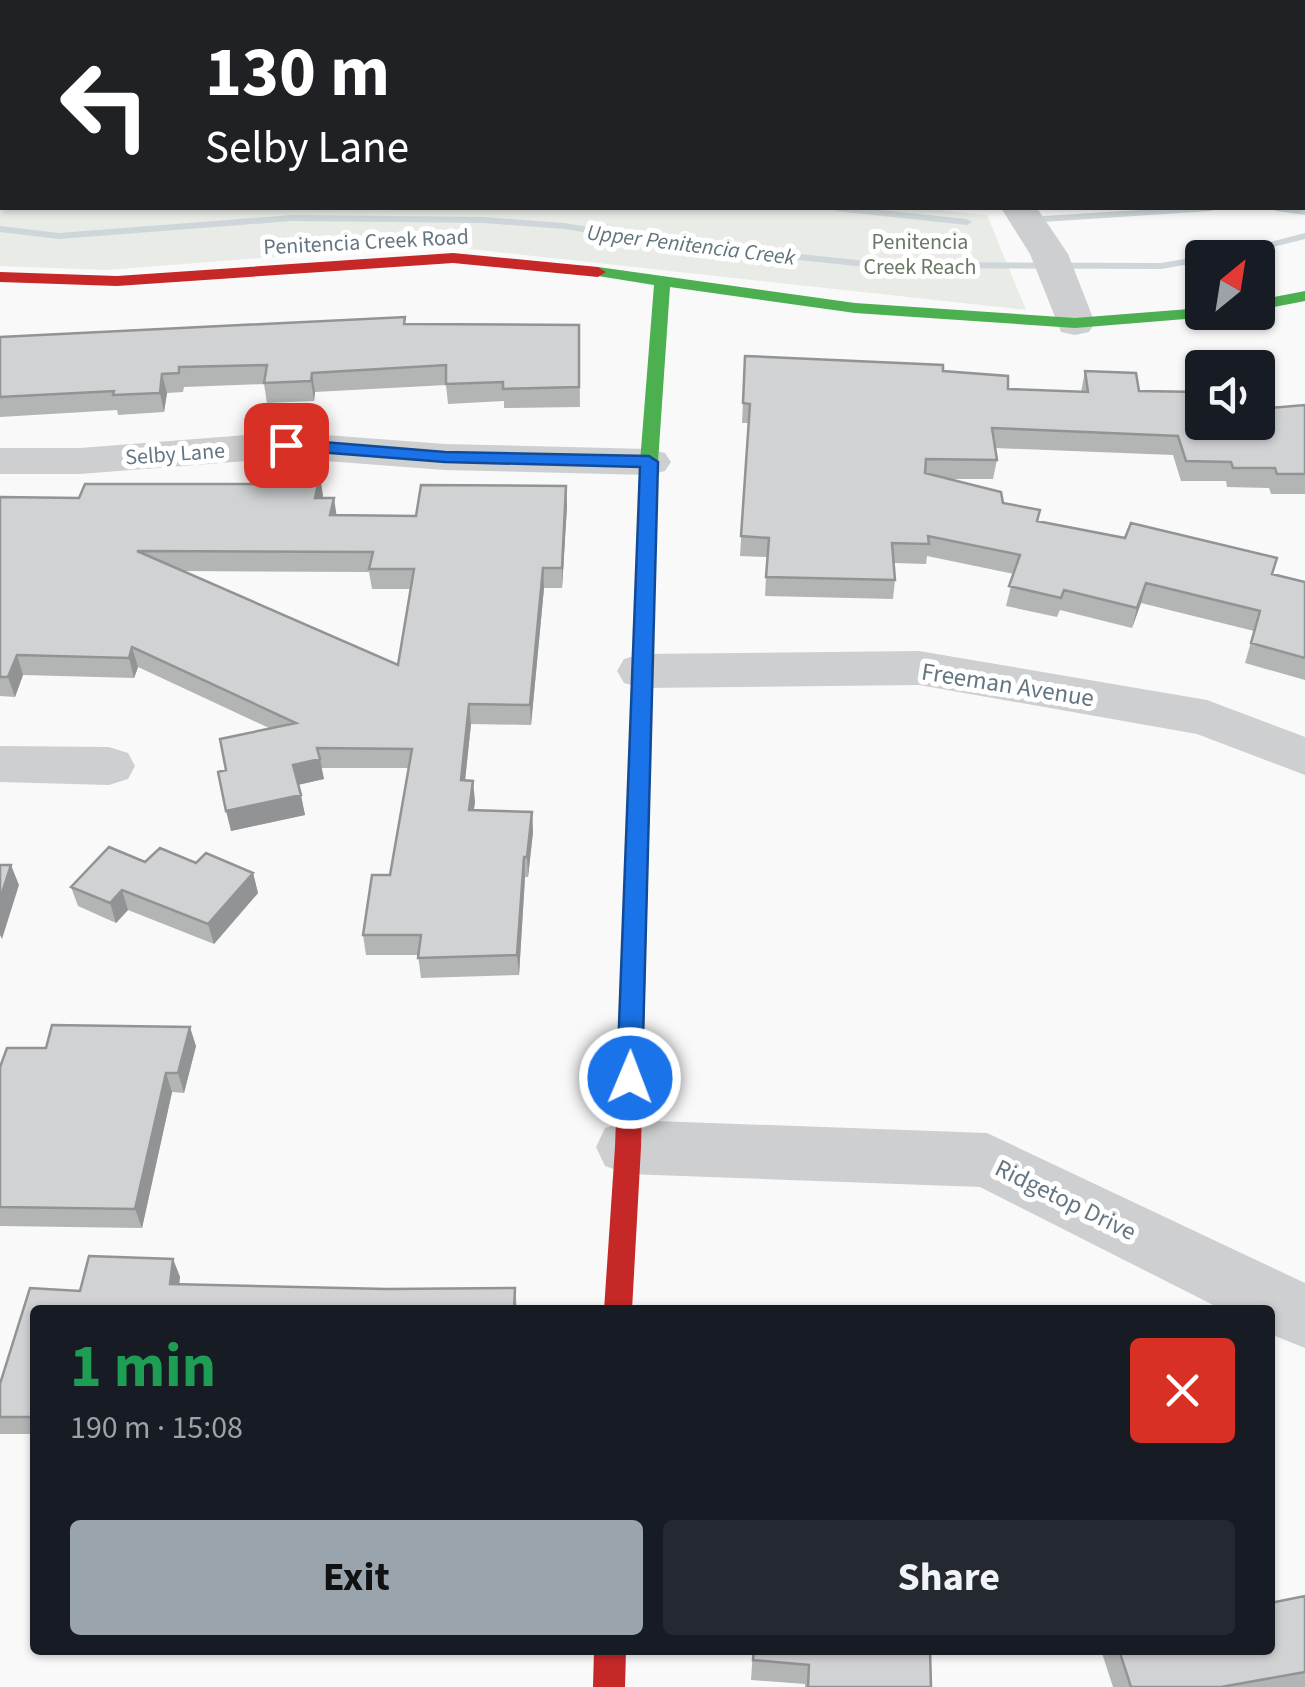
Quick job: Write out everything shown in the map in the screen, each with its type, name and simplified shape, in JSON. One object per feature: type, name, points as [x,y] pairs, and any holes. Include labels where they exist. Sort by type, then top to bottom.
[{"type":"street","points":[[1021,210],[1054,270],[1075,323]]},
{"type":"street","name":"Penitencia Creek Road","points":[[0,277],[118,281],[453,258],[584,270],[762,298],[1075,323],[1185,314]]},
{"type":"street","points":[[618,1305],[628,1147],[649,462],[662,283]]},
{"type":"street","points":[[1275,302],[1305,296]]},
{"type":"street","points":[[729,314],[762,298]]},
{"type":"street","points":[[653,370],[682,344]]},
{"type":"street","name":"Selby Lane","points":[[0,461],[80,461],[286,445],[445,457],[649,462]]},
{"type":"street","name":"Freeman Avenue","points":[[642,671],[919,668],[1206,718],[1305,757]]},
{"type":"street","points":[[0,764],[109,766]]},
{"type":"street","name":"Ridgetop Drive","points":[[628,1147],[986,1160],[1305,1317]]},
{"type":"street","points":[[609,1687],[610,1655]]},
{"type":"green space","name":"Penitencia Creek Reach","points":[[0,210],[938,210],[987,215],[1026,310],[461,248],[350,251],[107,270],[0,266]]},
{"type":"building","points":[[405,317],[404,324],[579,325],[579,387],[503,389],[503,382],[446,384],[446,365],[312,373],[311,381],[264,383],[267,365],[179,367],[179,373],[162,374],[160,393],[113,395],[114,391],[0,397],[0,337]]},
{"type":"building","points":[[745,356],[943,365],[943,371],[1008,376],[1008,389],[1088,392],[1085,371],[1136,373],[1139,391],[1185,392],[1185,440],[1275,440],[1275,408],[1305,405],[1305,474],[1277,474],[1275,468],[1233,468],[1231,462],[1186,461],[1178,436],[992,428],[997,460],[926,459],[925,473],[1001,492],[1003,503],[1040,510],[1037,521],[1125,538],[1131,523],[1277,558],[1272,574],[1305,582],[1305,658],[1251,643],[1260,611],[1146,583],[1137,608],[1064,590],[1061,598],[1009,586],[1020,555],[928,536],[929,544],[892,543],[895,580],[766,577],[769,538],[741,536],[750,404],[743,403]]},
{"type":"building","points":[[272,476],[320,476],[315,498],[334,498],[330,515],[416,516],[421,485],[566,486],[562,568],[543,568],[530,705],[469,704],[461,780],[473,781],[469,810],[532,812],[524,857],[517,955],[418,958],[421,935],[363,935],[372,875],[390,875],[412,749],[317,748],[320,759],[293,765],[301,795],[226,811],[218,772],[226,770],[220,739],[296,723],[132,647],[129,658],[17,655],[8,677],[0,677],[0,497],[79,498],[85,484],[270,484]],"holes":[[[137,551],[373,552],[369,569],[414,569],[398,665]]]},
{"type":"building","points":[[109,847],[145,862],[160,848],[196,863],[206,853],[253,873],[208,924],[122,890],[110,903],[71,887]]},
{"type":"building","points":[[0,865],[11,865],[0,899]]},
{"type":"building","points":[[52,1025],[190,1027],[178,1073],[166,1073],[135,1209],[0,1207],[0,1067],[7,1048],[46,1048]]},
{"type":"building","points":[[89,1256],[173,1259],[170,1284],[515,1288],[514,1305],[30,1305],[30,1417],[0,1417],[0,1384],[30,1288],[80,1291]]},
{"type":"building","points":[[1305,1596],[1305,1672],[1221,1687],[1131,1687],[1121,1655],[1275,1655],[1275,1602]]},
{"type":"building","points":[[754,1655],[930,1655],[931,1687],[808,1687],[809,1665],[753,1660]]},
{"type":"waterway","points":[[855,210],[967,222]]},
{"type":"waterway","points":[[1043,219],[1180,210]]},
{"type":"waterway","points":[[1290,210],[1305,212]]},
{"type":"waterway","name":"Upper Penitencia Creek","points":[[0,229],[59,236],[292,218],[484,220],[564,226],[679,244],[875,265],[1161,266],[1185,262]]},
{"type":"waterway","name":"Upper Penitencia Creek","points":[[1275,243],[1305,236]]},
{"type":"traffic: fast","points":[[598,272],[855,308],[1075,323],[1185,314]]},
{"type":"traffic: fast","points":[[640,752],[649,462],[662,283]]},
{"type":"traffic: fast","points":[[1275,302],[1305,296]]},
{"type":"traffic: jam","points":[[0,277],[117,281],[453,258],[598,272]]},
{"type":"traffic: jam","points":[[618,1305],[628,1147],[640,752]]},
{"type":"traffic: jam","points":[[609,1687],[610,1655]]},
{"type":"route","points":[[286,445],[445,457],[649,462],[630,1078]]}]
